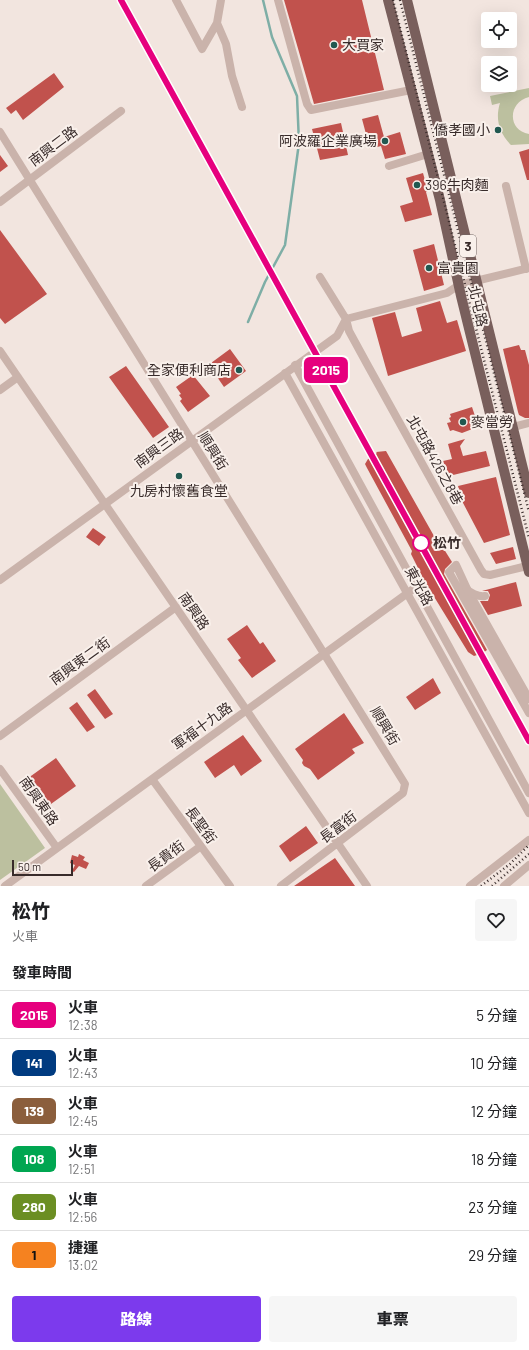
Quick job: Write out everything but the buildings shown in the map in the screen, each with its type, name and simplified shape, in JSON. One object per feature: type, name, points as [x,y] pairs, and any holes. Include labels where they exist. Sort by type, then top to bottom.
[{"type":"main road","name":"北屯路","points":[[388,0],[428,154],[528,569]]},
{"type":"main road","name":"北屯路","points":[[407,0],[529,493]]},
{"type":"street","points":[[176,0],[202,49],[217,23],[221,0]]},
{"type":"street","points":[[278,0],[307,104],[311,110],[411,90]]},
{"type":"street","points":[[217,23],[226,44],[232,76],[242,107]]},
{"type":"street","name":"南興二路","points":[[0,202],[121,111]]},
{"type":"street","name":"順興街","points":[[0,132],[405,784]]},
{"type":"street","points":[[389,166],[428,154]]},
{"type":"street","points":[[346,319],[447,293],[459,285],[528,269],[506,186]]},
{"type":"street","name":"北屯路426之8巷","points":[[320,277],[346,319],[349,331],[481,570],[484,574],[490,575],[528,569]]},
{"type":"street","name":"南興三路","points":[[0,580],[337,336],[346,319]]},
{"type":"street","name":"南興路","points":[[0,351],[367,886]]},
{"type":"street","name":"東光路","points":[[295,365],[529,793]]},
{"type":"street","name":"東光路","points":[[285,373],[408,592],[529,813]]},
{"type":"street","points":[[0,390],[18,377]]},
{"type":"street","points":[[513,427],[529,423]]},
{"type":"street","points":[[529,699],[467,590],[456,565],[449,572],[529,713]]},
{"type":"street","name":"軍福十九路","points":[[5,886],[324,652],[416,587]]},
{"type":"street","points":[[467,590],[481,597],[485,596]]},
{"type":"street","name":"南興東二街","points":[[0,736],[176,607]]},
{"type":"street","name":"南興東路","points":[[0,769],[57,848]]},
{"type":"street","name":"長聖街","points":[[152,779],[230,886]]},
{"type":"street","name":"長富街","points":[[280,886],[338,844],[403,793],[405,784]]},
{"type":"street","points":[[470,886],[529,840]]},
{"type":"street","name":"長貴街","points":[[146,886],[201,846]]},
{"type":"street","points":[[504,886],[529,866]]},
{"type":"green space","points":[[529,88],[529,97],[517,104],[513,116],[517,127],[529,134],[529,144],[511,145],[499,126],[498,115],[500,103],[492,105],[490,96],[517,92],[517,90]]},
{"type":"green space","points":[[0,784],[45,848],[0,880]]},
{"type":"waterway","points":[[248,322],[265,282],[285,245],[299,143],[297,96],[272,37],[263,0]]},
{"type":"railway","points":[[121,0],[529,741]]},
{"type":"railway","points":[[393,0],[529,538]]},
{"type":"railway","points":[[400,0],[529,512]]},
{"type":"railway","points":[[481,886],[510,864],[529,845]]},
{"type":"railway","points":[[492,886],[529,854]]},
{"type":"train","name":"2015","points":[[121,0],[529,741]]},
{"type":"place","name":"大買家","points":[[334,45]]},
{"type":"place","name":"僑孝國小","points":[[498,130]]},
{"type":"place","name":"阿波羅企業廣場","points":[[385,141]]},
{"type":"place","name":"396牛肉麵","points":[[417,185]]},
{"type":"place","name":"富貴園","points":[[429,268]]},
{"type":"place","name":"全家便利商店","points":[[239,370]]},
{"type":"place","name":"麥當勞","points":[[463,422]]},
{"type":"place","name":"九房村懷舊食堂","points":[[179,476]]},
{"type":"place","name":"松竹","points":[[421,543]]}]
